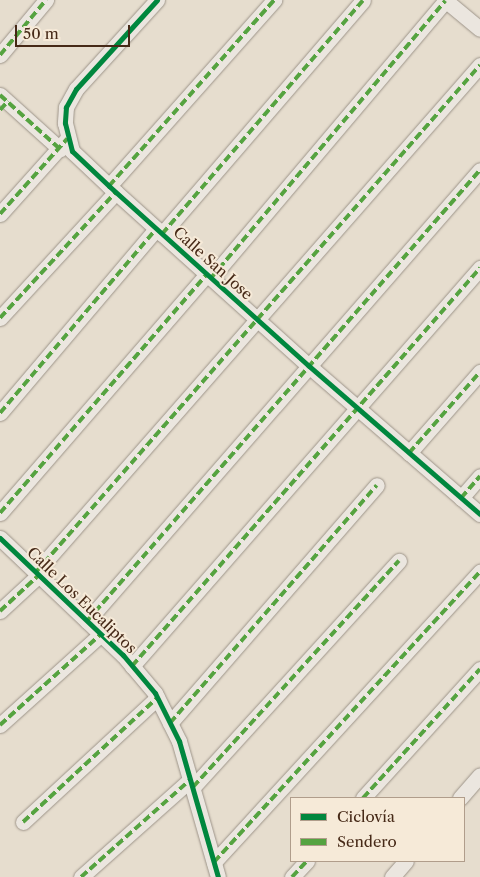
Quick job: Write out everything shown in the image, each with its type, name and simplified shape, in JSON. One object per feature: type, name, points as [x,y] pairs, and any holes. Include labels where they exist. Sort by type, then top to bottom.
[{"type":"street","points":[[0,55],[46,0]]},
{"type":"street","name":"Calle San Jose","points":[[157,0],[76,90],[66,107],[64,144],[309,366],[480,514]]},
{"type":"street","points":[[0,318],[274,0]]},
{"type":"street","points":[[0,413],[363,0]]},
{"type":"street","points":[[0,513],[209,276],[445,0],[480,29]]},
{"type":"street","points":[[0,611],[38,574],[256,318],[480,65]]},
{"type":"street","points":[[0,214],[64,144],[3,102]]},
{"type":"street","points":[[87,621],[480,170]]},
{"type":"street","points":[[132,666],[480,268]]},
{"type":"street","points":[[409,453],[480,372]]},
{"type":"street","points":[[461,498],[480,476]]},
{"type":"street","points":[[170,723],[377,484]]},
{"type":"street","name":"Calle Los Eucaliptos","points":[[0,538],[101,634],[132,666],[157,698],[179,741],[192,783],[214,872]]},
{"type":"street","points":[[81,877],[192,783],[399,561]]},
{"type":"street","points":[[214,872],[480,572]]},
{"type":"street","points":[[0,725],[101,634]]},
{"type":"street","points":[[364,797],[480,669]]},
{"type":"street","points":[[23,822],[157,698]]},
{"type":"street","points":[[461,797],[480,775]]},
{"type":"street","points":[[292,877],[306,862]]},
{"type":"street","points":[[392,877],[405,862]]},
{"type":"marked path","points":[[0,55],[46,0]]},
{"type":"marked path","points":[[109,186],[274,0]]},
{"type":"marked path","points":[[162,234],[363,0]]},
{"type":"marked path","points":[[211,278],[445,1]]},
{"type":"marked path","points":[[36,572],[480,65]]},
{"type":"marked path","points":[[0,95],[60,149]]},
{"type":"marked path","points":[[0,110],[8,101]]},
{"type":"marked path","points":[[0,214],[67,139]]},
{"type":"marked path","points":[[87,621],[480,170]]},
{"type":"marked path","points":[[0,318],[116,192]]},
{"type":"marked path","points":[[0,413],[156,229]]},
{"type":"marked path","points":[[132,666],[480,268]]},
{"type":"marked path","points":[[0,513],[207,274]]},
{"type":"marked path","points":[[409,453],[480,372]]},
{"type":"marked path","points":[[461,498],[480,476]]},
{"type":"marked path","points":[[170,723],[377,485]]},
{"type":"marked path","points":[[193,787],[399,561]]},
{"type":"marked path","points":[[214,862],[480,572]]},
{"type":"marked path","points":[[0,611],[39,575]]},
{"type":"marked path","points":[[0,725],[101,634]]},
{"type":"marked path","points":[[364,797],[480,669]]},
{"type":"marked path","points":[[23,822],[157,698]]},
{"type":"marked path","points":[[81,877],[190,780]]},
{"type":"marked path","points":[[292,877],[306,862]]},
{"type":"cycle path","points":[[157,0],[76,89],[66,107],[65,123],[72,151],[309,366],[480,514]]},
{"type":"cycle path","points":[[0,538],[123,655],[155,693],[179,741],[218,877]]}]
